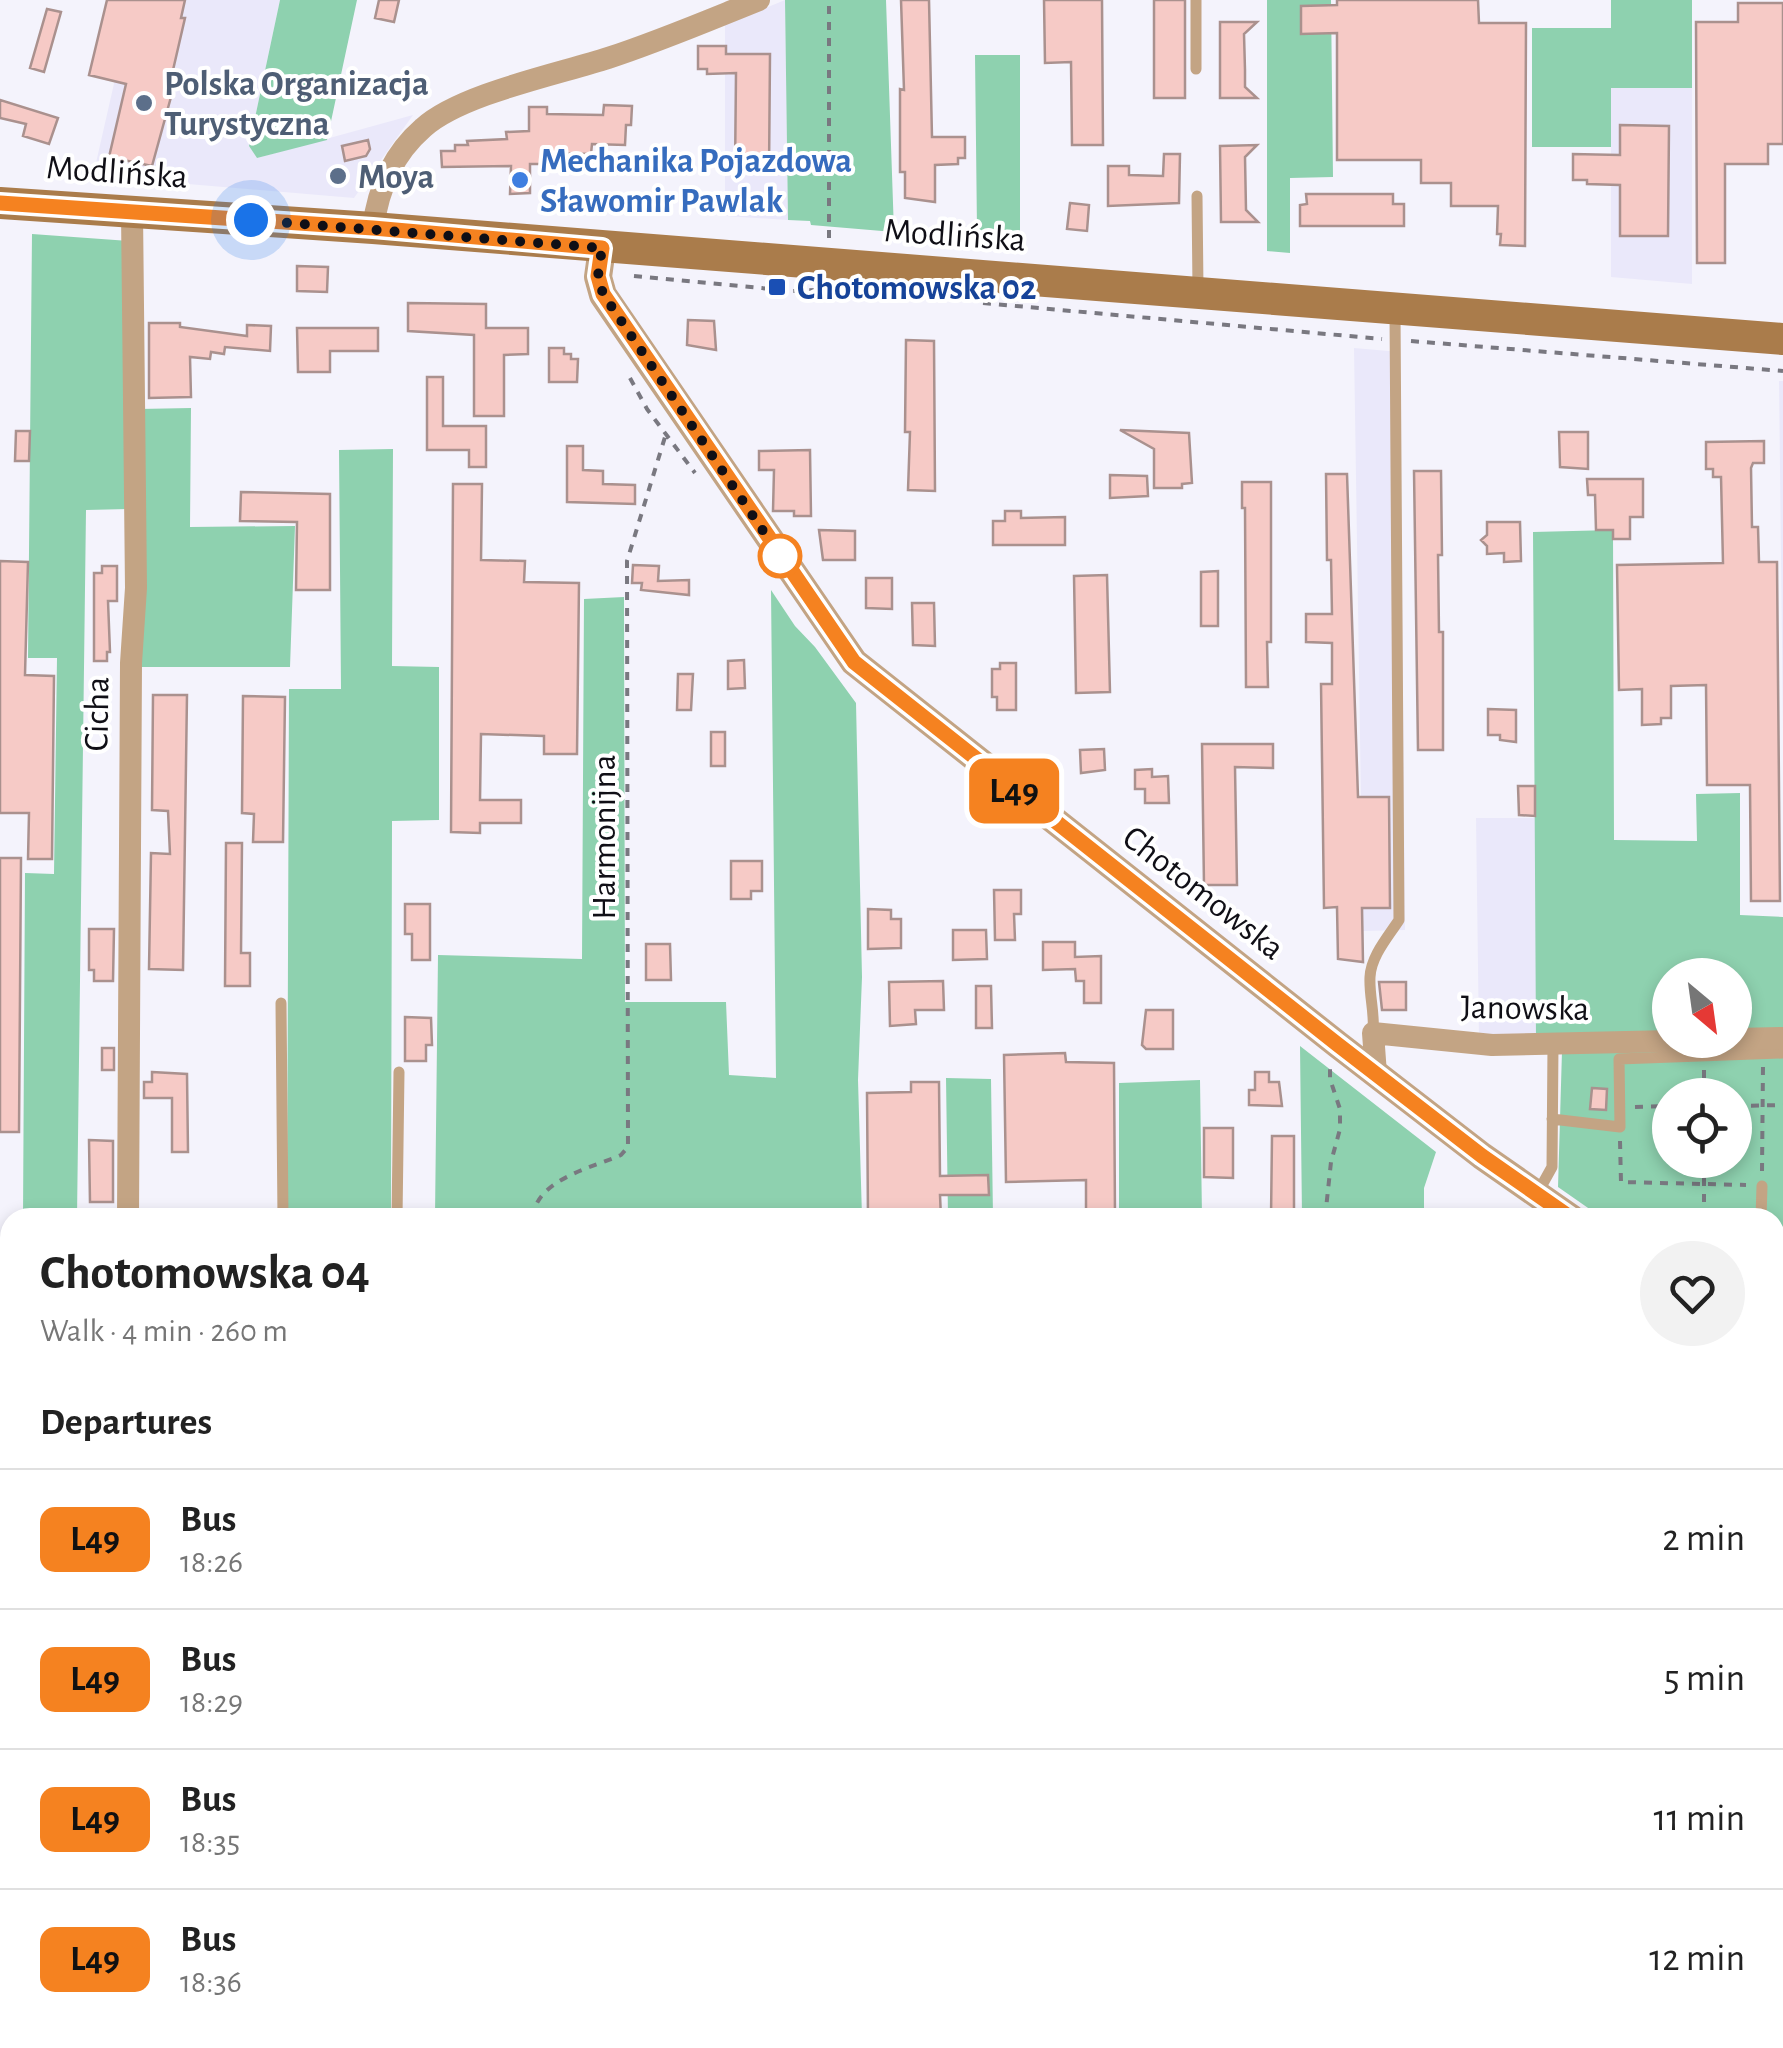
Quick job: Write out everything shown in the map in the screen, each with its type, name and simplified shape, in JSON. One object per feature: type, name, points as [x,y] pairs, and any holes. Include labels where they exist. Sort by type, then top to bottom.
[{"type":"main road","name":"Modlińska","points":[[0,203],[373,228],[1198,294],[1395,324],[1783,338]]},
{"type":"street","points":[[373,228],[388,172],[404,147],[438,116],[506,88],[656,42],[759,0]]},
{"type":"street","name":"Cicha","points":[[128,1208],[131,702],[136,588],[132,212]]},
{"type":"street","name":"Chotomowska","points":[[602,248],[598,276],[603,294],[854,662],[1337,1044],[1556,1208]]},
{"type":"street","points":[[1372,1033],[1376,1074]]},
{"type":"street","name":"Janowska","points":[[1372,1033],[1492,1045],[1652,1047]]},
{"type":"street","points":[[1752,1039],[1783,1038]]},
{"type":"lane","points":[[1196,0],[1196,69]]},
{"type":"lane","points":[[1197,196],[1198,294]]},
{"type":"lane","points":[[1372,1033],[1375,1016],[1370,976],[1375,958],[1399,920],[1395,324]]},
{"type":"lane","points":[[281,1003],[283,1208]]},
{"type":"lane","points":[[1537,1194],[1552,1167],[1553,1045]]},
{"type":"lane","points":[[1752,1053],[1783,1053]]},
{"type":"lane","points":[[1552,1120],[1620,1126],[1619,1059],[1652,1055]]},
{"type":"lane","points":[[397,1208],[399,1072]]},
{"type":"lane","points":[[1761,1208],[1762,1186]]},
{"type":"path","points":[[829,0],[829,238]]},
{"type":"path","points":[[634,276],[792,291],[826,290]]},
{"type":"path","points":[[970,302],[1395,324],[1783,372]]},
{"type":"path","name":"Harmonijna","points":[[534,1208],[544,1192],[621,1155],[628,1147],[627,561],[659,451],[668,427],[680,412]]},
{"type":"path","points":[[1326,1208],[1331,1162],[1340,1129],[1340,1109],[1330,1080],[1330,1058],[1337,1044]]},
{"type":"path","points":[[1620,1126],[1621,1182],[1762,1186],[1764,1054]]},
{"type":"path","points":[[1752,1106],[1783,1105]]},
{"type":"path","points":[[1620,1107],[1652,1106]]},
{"type":"path","points":[[1704,1178],[1704,1208]]},
{"type":"shaded area","points":[[133,0],[280,0],[249,146],[257,158],[413,115],[354,198],[93,176]]},
{"type":"shaded area","points":[[785,0],[788,220],[725,216],[725,25]]},
{"type":"shaded area","points":[[1611,88],[1692,88],[1692,284],[1611,277]]},
{"type":"shaded area","points":[[1354,348],[1400,352],[1405,930],[1363,931]]},
{"type":"shaded area","points":[[1779,381],[1783,381],[1783,731]]},
{"type":"shaded area","points":[[1476,818],[1536,818],[1536,1041],[1479,1040]]},
{"type":"green space","points":[[280,0],[357,0],[327,140],[257,158],[249,146]]},
{"type":"green space","points":[[785,0],[886,0],[894,232],[788,220]]},
{"type":"green space","points":[[1267,0],[1331,0],[1333,177],[1290,178],[1290,253],[1267,251]]},
{"type":"green space","points":[[1611,0],[1692,0],[1692,88],[1611,88],[1611,147],[1532,147],[1532,28],[1611,28]]},
{"type":"green space","points":[[975,55],[1020,55],[1020,232],[977,230]]},
{"type":"green space","points":[[32,234],[129,241],[128,509],[86,510],[77,1208],[23,1208],[25,873],[54,874],[57,658],[28,658]]},
{"type":"green space","points":[[191,408],[190,527],[295,526],[290,667],[136,667],[139,409]]},
{"type":"green space","points":[[393,449],[392,666],[439,667],[439,820],[392,821],[391,1208],[287,1208],[289,689],[341,689],[339,450]]},
{"type":"green space","points":[[1613,530],[1614,840],[1697,841],[1696,794],[1740,793],[1740,915],[1783,917],[1783,1031],[1752,1032],[1752,958],[1652,958],[1652,1037],[1536,1041],[1533,532]]},
{"type":"green space","points":[[771,590],[856,703],[862,1208],[435,1208],[438,955],[582,959],[584,599],[624,597],[625,1002],[726,1002],[729,1075],[776,1078]]},
{"type":"green space","points":[[1783,1043],[1783,1208],[1588,1208],[1558,1187],[1562,1051],[1652,1048],[1652,1058],[1752,1058],[1752,1044]]},
{"type":"green space","points":[[1300,1046],[1436,1152],[1424,1188],[1424,1208],[1302,1208]]},
{"type":"green space","points":[[946,1078],[991,1079],[993,1208],[948,1208]]},
{"type":"green space","points":[[1200,1080],[1202,1208],[1119,1208],[1119,1083]]},
{"type":"building","points":[[107,0],[185,0],[181,18],[185,18],[167,96],[171,97],[152,166],[109,157],[126,84],[89,75]]},
{"type":"building","points":[[379,0],[399,0],[394,22],[375,18]]},
{"type":"building","points":[[901,0],[929,0],[932,137],[965,137],[965,158],[958,158],[958,164],[935,165],[935,202],[905,198],[905,172],[900,172],[900,89],[904,90]]},
{"type":"building","points":[[1044,0],[1102,0],[1103,145],[1072,145],[1071,62],[1045,63]]},
{"type":"building","points":[[1154,0],[1185,0],[1185,98],[1154,98]]},
{"type":"building","points":[[1337,0],[1478,0],[1479,23],[1526,23],[1525,246],[1500,245],[1498,206],[1451,206],[1451,183],[1421,183],[1421,160],[1337,160],[1337,33],[1301,34],[1301,6],[1337,5]]},
{"type":"building","points":[[1738,3],[1783,3],[1783,144],[1768,144],[1768,164],[1725,164],[1725,263],[1697,263],[1696,22],[1738,22]]},
{"type":"building","points":[[47,9],[61,12],[44,72],[30,68]]},
{"type":"building","points":[[1220,22],[1257,22],[1244,34],[1245,87],[1257,98],[1220,98]]},
{"type":"building","points":[[698,46],[726,46],[726,54],[770,54],[769,173],[735,172],[736,73],[707,74],[707,69],[698,69]]},
{"type":"building","points":[[0,100],[58,118],[49,144],[23,136],[26,124],[0,118]]},
{"type":"building","points":[[604,105],[632,106],[625,145],[592,144],[591,154],[550,153],[550,164],[530,164],[530,193],[510,194],[511,166],[442,167],[441,151],[455,151],[455,145],[507,139],[506,132],[529,131],[529,107],[547,107],[547,114],[603,115]]},
{"type":"building","points":[[1620,125],[1669,126],[1668,236],[1620,236],[1620,185],[1573,180],[1573,154],[1620,155]]},
{"type":"building","points":[[368,140],[370,149],[366,156],[345,161],[342,146]]},
{"type":"building","points":[[1257,145],[1245,157],[1246,210],[1258,222],[1221,222],[1220,146]]},
{"type":"building","points":[[1164,154],[1180,154],[1179,203],[1108,206],[1108,166],[1129,166],[1129,175],[1163,176]]},
{"type":"building","points":[[1306,194],[1393,194],[1393,204],[1404,204],[1404,226],[1300,226],[1300,205],[1307,204]]},
{"type":"building","points":[[1070,203],[1089,205],[1087,231],[1067,229]]},
{"type":"building","points":[[297,266],[328,267],[327,292],[297,291]]},
{"type":"building","points":[[408,303],[486,304],[486,328],[528,328],[528,354],[504,355],[504,416],[474,416],[474,335],[408,331]]},
{"type":"building","points":[[688,320],[714,321],[716,350],[687,345]]},
{"type":"building","points":[[149,323],[180,323],[180,327],[247,336],[247,325],[271,326],[270,351],[225,347],[224,354],[211,352],[210,359],[190,357],[191,397],[149,398]]},
{"type":"building","points":[[297,328],[378,328],[378,351],[330,351],[330,372],[298,372]]},
{"type":"building","points":[[906,340],[934,341],[935,491],[908,490]]},
{"type":"building","points":[[549,348],[564,348],[564,354],[578,359],[577,382],[549,382]]},
{"type":"building","points":[[427,377],[443,377],[443,426],[486,426],[486,467],[469,467],[469,450],[427,450]]},
{"type":"building","points":[[1120,430],[1189,433],[1192,483],[1182,484],[1182,488],[1154,488],[1154,449]]},
{"type":"building","points":[[16,431],[30,431],[29,461],[15,461]]},
{"type":"building","points":[[1559,432],[1588,432],[1588,469],[1560,467]]},
{"type":"building","points":[[1764,441],[1764,463],[1753,463],[1751,468],[1752,527],[1758,527],[1759,562],[1777,562],[1780,901],[1751,901],[1750,785],[1707,785],[1706,685],[1671,686],[1671,718],[1661,718],[1661,724],[1642,725],[1642,689],[1619,690],[1617,565],[1723,563],[1721,477],[1713,477],[1713,469],[1706,469],[1706,442]]},
{"type":"building","points":[[567,446],[583,446],[583,470],[603,471],[603,484],[635,485],[635,504],[567,502]]},
{"type":"building","points":[[810,450],[811,516],[773,511],[774,470],[759,470],[759,451]]},
{"type":"building","points":[[1414,471],[1441,471],[1442,555],[1438,555],[1439,632],[1443,632],[1443,750],[1418,750]]},
{"type":"building","points":[[1326,474],[1347,474],[1358,797],[1389,797],[1390,908],[1362,908],[1363,962],[1338,959],[1337,907],[1324,908],[1321,684],[1332,684],[1332,643],[1306,642],[1306,614],[1332,614]]},
{"type":"building","points":[[1110,475],[1147,476],[1148,496],[1110,498]]},
{"type":"building","points":[[1587,479],[1643,479],[1643,517],[1630,517],[1630,539],[1613,539],[1613,530],[1596,530],[1595,495],[1588,495]]},
{"type":"building","points":[[1242,482],[1271,482],[1268,687],[1246,687]]},
{"type":"building","points":[[453,484],[482,484],[481,560],[525,561],[524,582],[579,583],[577,754],[544,754],[544,736],[481,734],[480,800],[521,800],[521,823],[480,823],[480,833],[451,832]]},
{"type":"building","points":[[241,492],[330,494],[330,590],[296,590],[297,522],[240,521]]},
{"type":"building","points":[[1005,511],[1021,511],[1021,518],[1065,517],[1065,545],[993,545],[993,521],[1005,521]]},
{"type":"building","points":[[1487,522],[1520,522],[1521,561],[1504,562],[1504,553],[1487,554],[1487,546],[1481,540],[1487,535]]},
{"type":"building","points":[[819,530],[855,531],[855,560],[823,560]]},
{"type":"building","points":[[0,561],[28,562],[25,675],[54,676],[52,859],[28,859],[29,813],[0,813]]},
{"type":"building","points":[[633,565],[659,566],[658,581],[689,580],[689,595],[641,590],[642,583],[632,583]]},
{"type":"building","points":[[102,566],[117,566],[117,601],[108,601],[107,661],[94,661],[94,573],[102,573]]},
{"type":"building","points":[[1218,571],[1218,626],[1201,626],[1201,572]]},
{"type":"building","points":[[1107,575],[1110,692],[1076,693],[1074,576]]},
{"type":"building","points":[[866,578],[892,578],[892,609],[866,608]]},
{"type":"building","points":[[912,603],[934,603],[935,646],[913,645]]},
{"type":"building","points":[[744,660],[745,688],[728,689],[728,661]]},
{"type":"building","points":[[1000,663],[1016,663],[1016,710],[997,710],[997,697],[992,697],[992,669],[1000,669]]},
{"type":"building","points":[[678,674],[693,674],[691,710],[677,710]]},
{"type":"building","points":[[153,695],[187,695],[183,970],[149,969],[151,853],[170,854],[168,811],[152,810]]},
{"type":"building","points":[[243,696],[285,697],[283,842],[253,842],[254,814],[242,813]]},
{"type":"building","points":[[1488,709],[1516,710],[1516,742],[1488,735]]},
{"type":"building","points":[[711,732],[725,732],[725,766],[711,766]]},
{"type":"building","points":[[1202,744],[1273,744],[1273,768],[1235,767],[1237,885],[1204,885]]},
{"type":"building","points":[[1104,749],[1105,770],[1081,773],[1080,750]]},
{"type":"building","points":[[1152,769],[1152,777],[1168,776],[1169,803],[1145,803],[1145,789],[1135,789],[1135,770]]},
{"type":"building","points":[[1518,786],[1535,786],[1535,816],[1519,815]]},
{"type":"building","points":[[226,843],[242,843],[241,953],[250,953],[250,986],[225,986]]},
{"type":"building","points":[[0,858],[21,858],[19,1132],[0,1132]]},
{"type":"building","points":[[731,861],[762,861],[762,891],[751,891],[751,899],[731,899]]},
{"type":"building","points":[[994,890],[1021,890],[1021,914],[1014,914],[1015,940],[995,940]]},
{"type":"building","points":[[405,904],[430,904],[430,960],[412,960],[412,934],[405,934]]},
{"type":"building","points":[[868,909],[891,910],[891,919],[901,919],[901,948],[868,949]]},
{"type":"building","points":[[89,929],[114,929],[113,981],[94,981],[94,970],[89,970]]},
{"type":"building","points":[[953,930],[986,930],[987,959],[953,960]]},
{"type":"building","points":[[1043,942],[1075,942],[1075,957],[1101,956],[1101,1003],[1084,1003],[1084,981],[1076,981],[1075,969],[1043,970]]},
{"type":"building","points":[[646,944],[670,944],[671,980],[646,980]]},
{"type":"building","points":[[943,981],[944,1010],[915,1010],[916,1024],[890,1026],[889,982]]},
{"type":"building","points":[[1379,982],[1406,982],[1406,1010],[1382,1010]]},
{"type":"building","points":[[976,986],[991,986],[992,1028],[976,1028]]},
{"type":"building","points":[[1146,1010],[1173,1010],[1173,1049],[1146,1049],[1142,1045]]},
{"type":"building","points":[[405,1017],[431,1018],[432,1045],[426,1045],[426,1061],[405,1061]]},
{"type":"building","points":[[102,1048],[114,1048],[114,1070],[102,1070]]},
{"type":"building","points":[[1065,1053],[1066,1062],[1114,1063],[1115,1208],[1086,1208],[1086,1180],[1006,1182],[1004,1055]]},
{"type":"building","points":[[152,1072],[187,1074],[188,1152],[172,1152],[172,1098],[144,1098],[144,1082],[152,1082]]},
{"type":"building","points":[[1255,1072],[1269,1072],[1269,1082],[1279,1082],[1282,1106],[1249,1105],[1249,1090],[1255,1090]]},
{"type":"building","points":[[911,1082],[939,1082],[940,1176],[988,1175],[989,1195],[940,1195],[941,1208],[868,1208],[867,1093],[911,1092]]},
{"type":"building","points":[[1592,1088],[1607,1089],[1606,1110],[1590,1109]]},
{"type":"building","points":[[1204,1128],[1233,1128],[1233,1178],[1204,1177]]},
{"type":"building","points":[[1272,1136],[1294,1136],[1294,1208],[1271,1208]]},
{"type":"building","points":[[89,1140],[113,1141],[113,1202],[90,1202]]},
{"type":"bus line","name":"L49","points":[[0,203],[602,248],[598,276],[603,294],[854,662],[1337,1044],[1557,1208]]},
{"type":"place","name":"Polska Organizacja Turystyczna","points":[[144,103]]},
{"type":"place","name":"Moya","points":[[338,176]]},
{"type":"place","name":"Mechanika Pojazdowa Sławomir Pawlak","points":[[520,180]]},
{"type":"place","name":"Chotomowska 02","points":[[777,287]]},
{"type":"route","points":[[251,220],[602,248],[598,276],[603,294],[780,556]]}]
